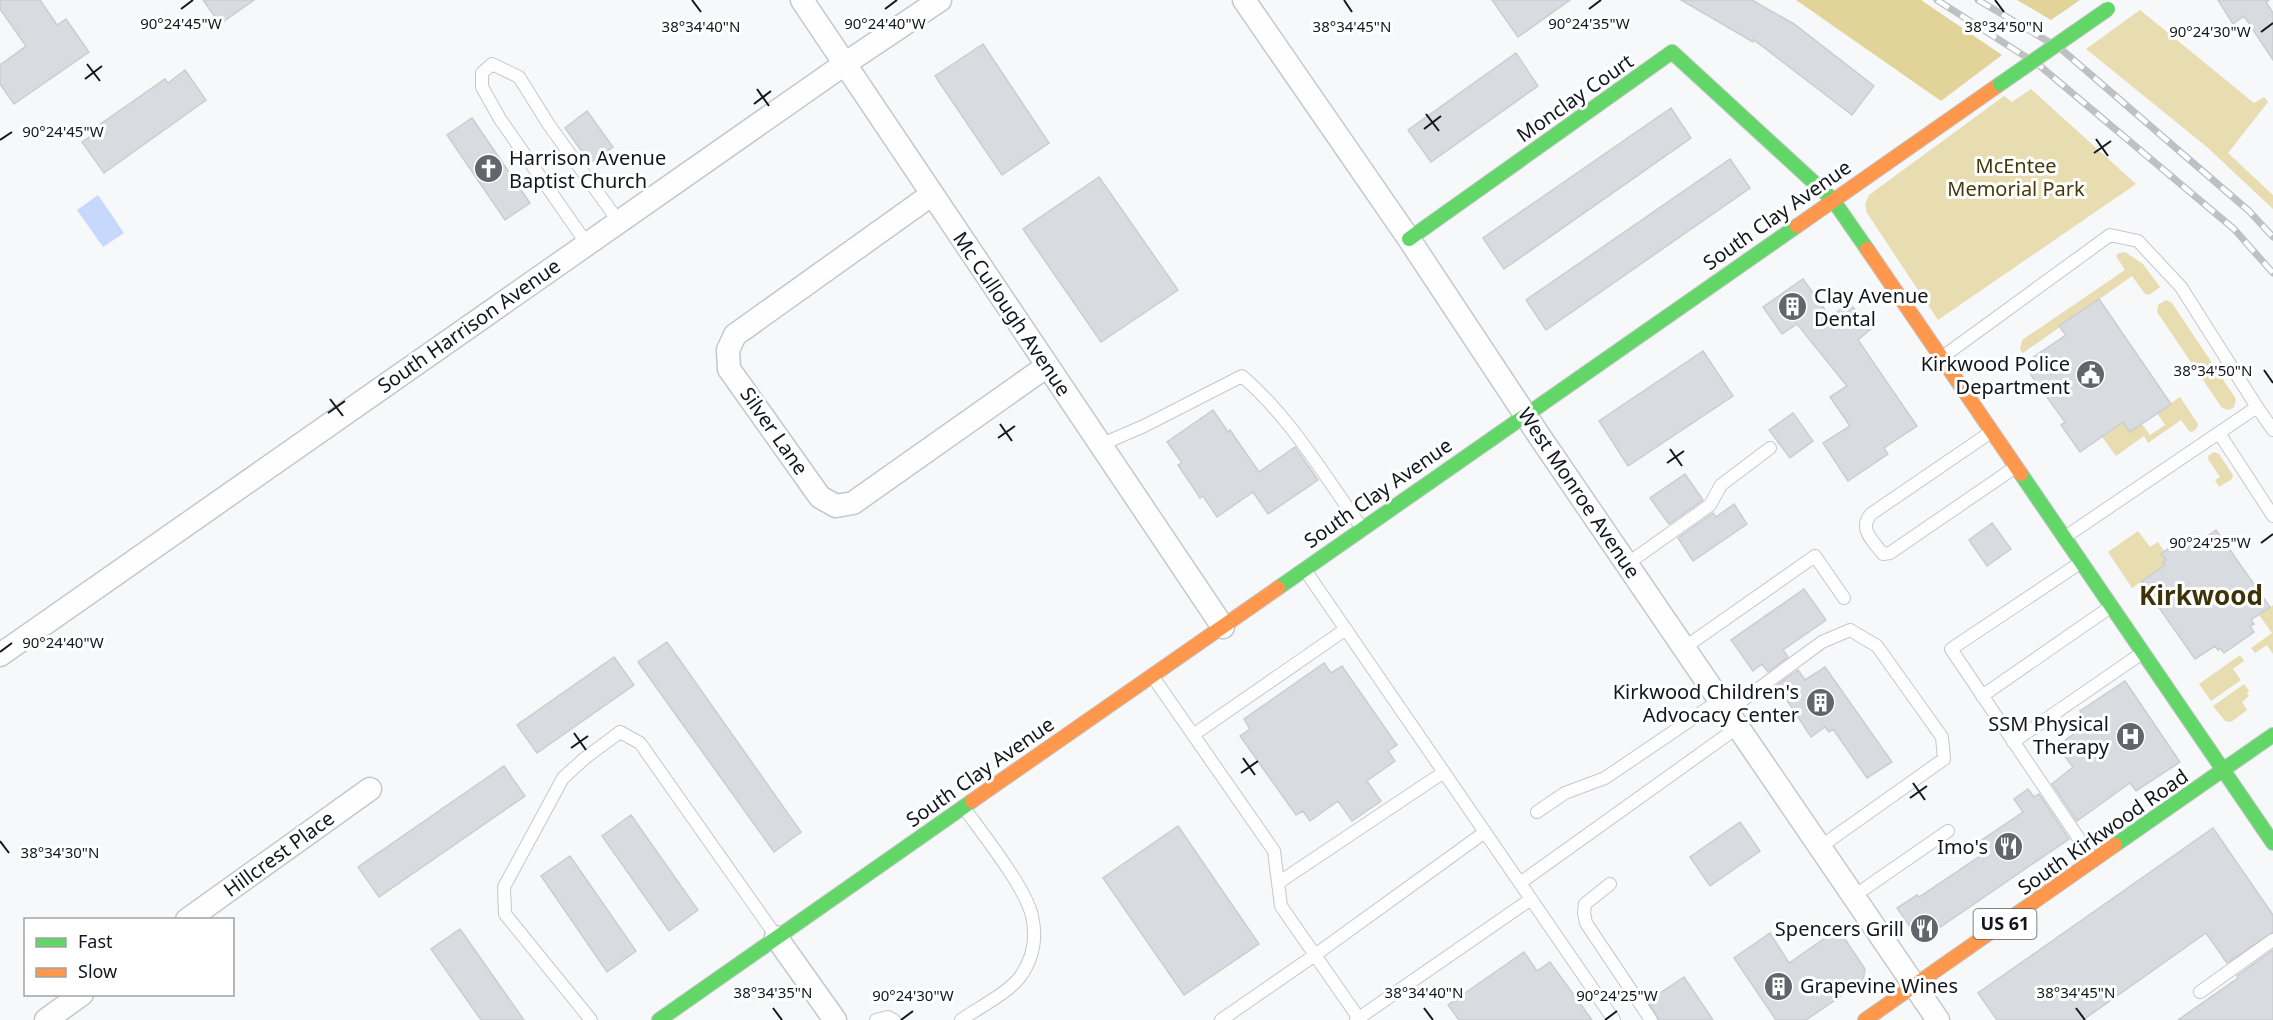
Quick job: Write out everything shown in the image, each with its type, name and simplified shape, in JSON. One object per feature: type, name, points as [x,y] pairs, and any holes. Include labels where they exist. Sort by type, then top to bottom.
[{"type":"street","name":"Mc Cullough Avenue","points":[[802,0],[1223,627]]},
{"type":"street","name":"South Harrison Avenue","points":[[0,655],[586,244],[940,0]]},
{"type":"street","name":"West Monroe Avenue","points":[[1244,0],[1409,239],[1525,414],[1938,1020]]},
{"type":"street","name":"South Clay Avenue","points":[[659,1020],[2121,0]]},
{"type":"street","name":"Monclay Court","points":[[1409,239],[1672,52],[1833,200]]},
{"type":"street","name":"Silver Lane","points":[[931,195],[735,335],[728,350],[729,369],[820,497],[836,506],[852,503],[1047,366]]},
{"type":"street","points":[[1833,200],[2273,843]]},
{"type":"street","name":"South Kirkwood Road","points":[[1864,1020],[2094,862],[2273,735]]},
{"type":"street","name":"Hillcrest Place","points":[[190,918],[370,789]]},
{"type":"street","points":[[777,937],[835,1020]]},
{"type":"street","points":[[46,1020],[79,996]]},
{"type":"lane","points":[[586,244],[500,119],[482,87],[482,73],[492,64],[519,77],[549,125],[619,222]]},
{"type":"lane","points":[[1941,358],[2110,235],[2138,241],[2181,287],[2273,430]]},
{"type":"lane","points":[[1100,445],[1144,426],[1242,376],[1259,391],[1287,424],[1362,528]]},
{"type":"lane","points":[[2064,538],[2258,407]]},
{"type":"lane","points":[[1991,432],[1871,514],[1865,521],[1864,529],[1883,554],[1890,553],[2015,467]]},
{"type":"lane","points":[[2219,433],[2273,516]]},
{"type":"lane","points":[[1627,564],[1710,506],[1721,486],[1770,448]]},
{"type":"lane","points":[[1684,648],[1815,556],[1844,598]]},
{"type":"lane","points":[[2081,562],[1951,649],[2094,862]]},
{"type":"lane","points":[[1305,569],[1614,1020]]},
{"type":"lane","points":[[1982,696],[2111,607]]},
{"type":"lane","points":[[1193,735],[1346,629]]},
{"type":"lane","points":[[1520,883],[1729,713],[1822,642],[1850,630],[1877,646],[1942,737],[1944,759],[1820,847]]},
{"type":"lane","points":[[2013,742],[2142,653]]},
{"type":"lane","points":[[1153,676],[1274,851],[1281,906],[1358,1020],[1531,899]]},
{"type":"lane","points":[[1537,812],[1565,793],[1605,778],[1729,713]]},
{"type":"lane","points":[[591,1020],[505,914],[504,887],[563,778],[620,732],[640,743],[777,937]]},
{"type":"lane","points":[[1278,883],[1444,772]]},
{"type":"lane","points":[[961,1020],[1019,978],[1034,948],[1035,934],[1032,914],[1016,883],[963,807]]},
{"type":"lane","points":[[1854,896],[1948,831]]},
{"type":"lane","points":[[1221,1020],[1315,956],[1485,832]]},
{"type":"lane","points":[[1610,884],[1585,904],[1586,923],[1651,1020]]},
{"type":"lane","points":[[2200,992],[2273,940]]},
{"type":"lane","points":[[876,1020],[888,1017],[894,1020]]},
{"type":"green space","points":[[2140,10],[2254,103],[2264,97],[2268,102],[2228,153],[2273,195],[2273,209],[2207,147],[2086,49]]},
{"type":"green space","name":"McEntee Memorial Park","points":[[2031,89],[2136,184],[1938,320],[1867,213],[1865,204],[1869,195],[2004,96],[2012,102]]},
{"type":"green space","points":[[2125,252],[2143,264],[2160,287],[2149,295],[2145,294],[2132,276],[2023,353],[2020,349],[2022,340],[2125,270],[2116,256]]},
{"type":"green space","points":[[2166,300],[2172,303],[2236,399],[2234,407],[2229,410],[2222,408],[2157,312],[2158,305]]},
{"type":"green space","points":[[2180,397],[2198,424],[2192,432],[2181,420],[2148,443],[2144,436],[2116,456],[2102,437],[2123,422],[2130,432],[2142,424],[2150,435],[2165,425],[2157,413]]},
{"type":"green space","points":[[2214,452],[2219,454],[2233,475],[2232,479],[2219,487],[2215,480],[2220,477],[2208,459],[2209,455]]},
{"type":"green space","points":[[2138,531],[2150,547],[2158,542],[2164,551],[2161,554],[2166,560],[2163,562],[2165,565],[2132,588],[2108,552]]},
{"type":"green space","points":[[2273,605],[2273,654],[2267,645],[2255,653],[2251,648],[2272,633],[2259,615]]},
{"type":"green space","points":[[2240,655],[2244,661],[2233,669],[2241,680],[2211,701],[2199,684]]},
{"type":"green space","points":[[2244,684],[2249,691],[2247,693],[2249,696],[2242,702],[2247,710],[2231,722],[2225,721],[2213,706]]},
{"type":"shaded area","points":[[1796,0],[1921,0],[2002,55],[1941,101]]},
{"type":"shaded area","points":[[2017,0],[2080,0],[2051,20]]},
{"type":"water","points":[[98,195],[124,233],[103,247],[77,210]]},
{"type":"building","points":[[0,0],[40,0],[57,25],[66,19],[89,52],[14,104],[0,84],[0,65],[26,46],[0,9]]},
{"type":"building","points":[[203,0],[254,0],[220,24]]},
{"type":"building","points":[[1492,0],[1570,0],[1518,37]]},
{"type":"building","points":[[1681,0],[1752,0],[1794,24],[1874,86],[1852,115],[1754,40],[1753,42]]},
{"type":"building","points":[[2218,0],[2269,0],[2266,2],[2273,13],[2273,60],[2244,16],[2233,24]]},
{"type":"building","points":[[983,44],[1049,143],[1002,175],[935,76]]},
{"type":"building","points":[[1516,53],[1538,86],[1431,162],[1408,130]]},
{"type":"building","points":[[185,70],[206,100],[104,173],[82,142],[101,129],[99,125],[165,79],[168,83]]},
{"type":"building","points":[[1671,108],[1691,138],[1504,269],[1483,238]]},
{"type":"building","points":[[587,111],[613,147],[590,163],[565,128]]},
{"type":"building","name":"Harrison Avenue Baptist Church","points":[[472,118],[530,203],[505,220],[447,135]]},
{"type":"building","points":[[1730,159],[1750,188],[1546,330],[1526,300]]},
{"type":"building","points":[[1099,177],[1178,290],[1101,342],[1023,229]]},
{"type":"building","points":[[1803,279],[1830,317],[1841,309],[1845,314],[1853,307],[1871,329],[1858,340],[1917,426],[1884,448],[1888,454],[1848,481],[1823,443],[1850,426],[1830,397],[1847,386],[1797,324],[1782,334],[1763,307]]},
{"type":"building","name":"Kirkwood Police Department","points":[[2099,299],[2171,404],[2130,432],[2123,422],[2080,452],[2061,425],[2065,422],[2023,364],[2066,335],[2059,326]]},
{"type":"building","points":[[1703,351],[1733,396],[1628,466],[1599,421]]},
{"type":"building","points":[[1213,410],[1259,472],[1295,447],[1318,480],[1268,514],[1253,492],[1217,517],[1203,496],[1200,498],[1178,465],[1182,463],[1167,442]]},
{"type":"building","points":[[1793,413],[1813,441],[1790,458],[1769,430]]},
{"type":"building","points":[[1685,474],[1703,500],[1669,524],[1650,498]]},
{"type":"building","points":[[1734,504],[1747,524],[1693,561],[1678,538],[1713,513],[1716,517]]},
{"type":"building","points":[[1992,523],[2011,549],[1987,566],[1969,540]]},
{"type":"building","points":[[2216,530],[2270,607],[2251,620],[2254,624],[2250,626],[2254,632],[2224,653],[2215,646],[2195,659],[2141,582],[2165,565],[2163,562],[2166,560],[2161,554],[2184,537],[2189,544],[2192,541],[2195,545]]},
{"type":"building","points":[[1804,589],[1826,620],[1783,650],[1788,657],[1768,672],[1762,664],[1753,671],[1731,640]]},
{"type":"building","points":[[667,642],[801,832],[774,852],[638,662]]},
{"type":"building","points":[[614,657],[634,685],[537,753],[517,725]]},
{"type":"building","points":[[1324,663],[1331,673],[1342,666],[1397,745],[1388,751],[1395,761],[1367,781],[1381,801],[1352,821],[1338,801],[1310,821],[1303,811],[1296,815],[1240,736],[1250,729],[1244,719]]},
{"type":"building","name":"Kirkwood Children's Advocacy Center","points":[[1825,667],[1892,762],[1867,778],[1833,729],[1829,732],[1825,727],[1811,737],[1777,685],[1798,670],[1805,680]]},
{"type":"building","points":[[2125,681],[2180,762],[2136,791],[2130,783],[2077,821],[2052,784],[2073,767],[2057,746],[2089,723],[2080,711]]},
{"type":"building","points":[[504,766],[525,796],[379,897],[358,867]]},
{"type":"building","points":[[2028,789],[2034,797],[2039,794],[2069,839],[1920,941],[1897,908],[1917,895],[1919,897],[1980,856],[1973,846],[2023,812],[2014,799]]},
{"type":"building","points":[[631,815],[698,910],[669,931],[602,836]]},
{"type":"building","points":[[1740,822],[1760,851],[1710,886],[1690,857]]},
{"type":"building","points":[[1178,826],[1259,944],[1184,995],[1103,878]]},
{"type":"building","points":[[2213,828],[2273,915],[2273,932],[2227,963],[2206,933],[2083,1020],[1997,1020],[1978,993]]},
{"type":"building","points":[[570,856],[636,951],[607,972],[541,876]]},
{"type":"building","points":[[460,929],[524,1020],[481,1020],[431,949]]},
{"type":"building","points":[[1838,929],[1865,969],[1863,981],[1806,1020],[1776,1020],[1734,958],[1770,933],[1789,963]]},
{"type":"building","points":[[2273,950],[2273,1020],[2178,1020],[2238,978],[2237,976]]},
{"type":"building","points":[[1524,952],[1537,971],[1550,962],[1592,1020],[1459,1020],[1448,1005]]},
{"type":"building","points":[[1684,977],[1713,1020],[1659,1020],[1648,1001]]},
{"type":"railway","points":[[1937,0],[2040,66],[2234,229],[2273,273]]},
{"type":"railway","points":[[1978,0],[2061,49],[2249,211],[2273,237]]},
{"type":"traffic: fast","points":[[2000,84],[2108,9]]},
{"type":"traffic: fast","points":[[1409,239],[1672,52],[1833,200],[1867,249]]},
{"type":"traffic: fast","points":[[1278,588],[1797,226]]},
{"type":"traffic: fast","points":[[2021,474],[2273,843]]},
{"type":"traffic: fast","points":[[2115,845],[2273,735]]},
{"type":"traffic: fast","points":[[659,1020],[972,801]]},
{"type":"traffic: slow","points":[[1797,226],[2000,84]]},
{"type":"traffic: slow","points":[[1867,249],[2021,474]]},
{"type":"traffic: slow","points":[[972,801],[1278,588]]},
{"type":"traffic: slow","points":[[1865,1020],[2115,845]]},
{"type":"place","name":"Harrison Avenue Baptist Church","points":[[488,169]]},
{"type":"place","name":"Clay Avenue Dental","points":[[1793,307]]},
{"type":"place","name":"Kirkwood Police Department","points":[[2091,375]]},
{"type":"place","name":"Kirkwood Children's Advocacy Center","points":[[1820,703]]},
{"type":"place","name":"SSM Physical Therapy","points":[[2130,736]]},
{"type":"place","name":"Imo's","points":[[2009,847]]},
{"type":"place","name":"Spencers Grill","points":[[1925,929]]},
{"type":"place","name":"Grapevine Wines","points":[[1779,986]]},
{"type":"district","name":"Kirkwood","points":[[2201,596]]}]
